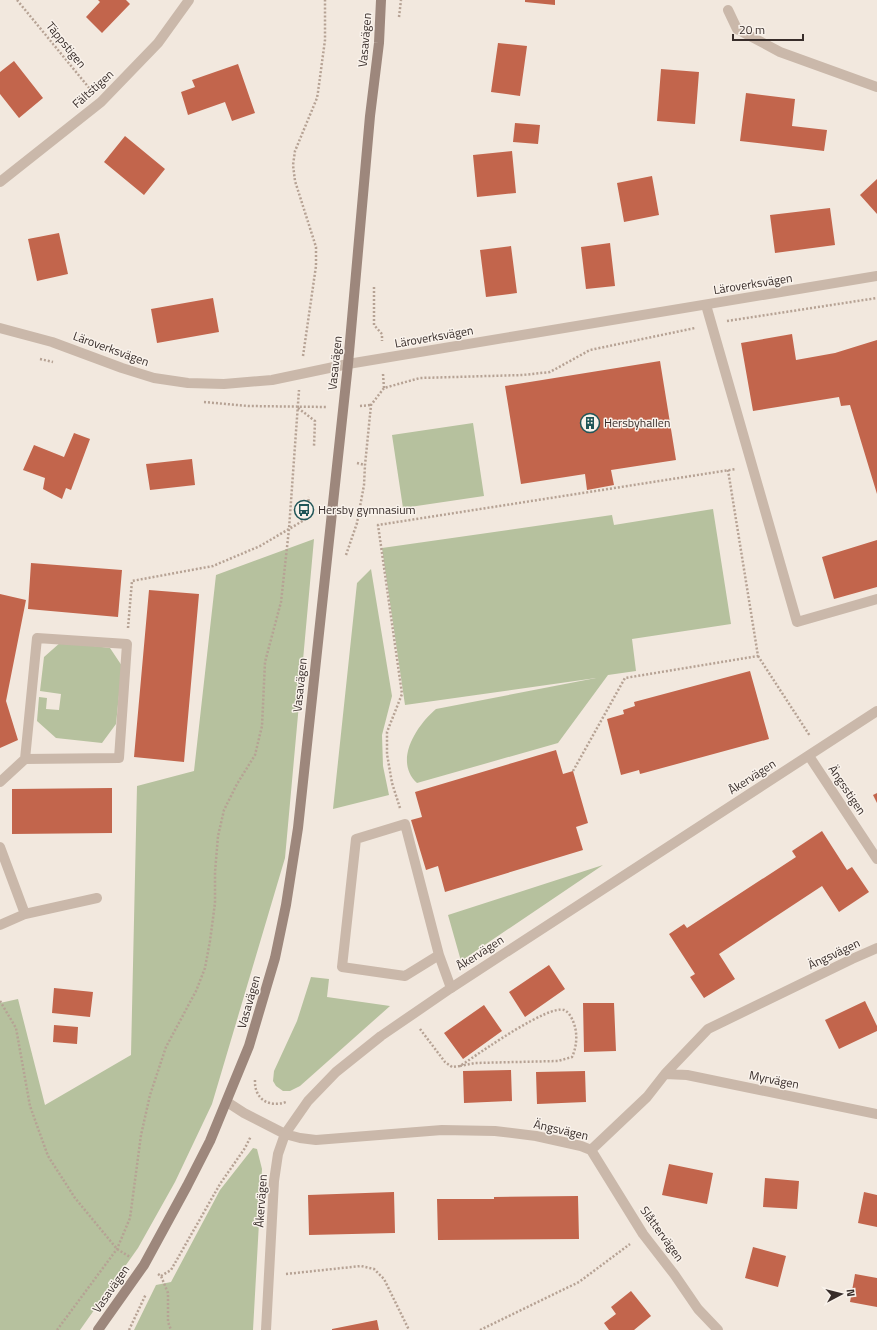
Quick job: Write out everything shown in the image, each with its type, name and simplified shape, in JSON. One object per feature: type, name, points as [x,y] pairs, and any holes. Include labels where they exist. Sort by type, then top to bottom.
[{"type":"street","name":"Fältstigen","points":[[0,182],[101,102],[158,43],[189,0]]},
{"type":"street","name":"Vasavägen","points":[[98,1330],[144,1265],[194,1173],[210,1140],[250,1046],[275,958],[286,905],[298,828],[348,364],[370,116],[379,43],[381,0]]},
{"type":"street","points":[[728,10],[736,28],[780,52],[877,87]]},
{"type":"street","name":"Läroverksvägen","points":[[0,328],[52,342],[122,368],[154,378],[188,383],[224,384],[272,380],[348,364],[877,276]]},
{"type":"street","points":[[706,305],[797,622],[877,599]]},
{"type":"street","points":[[0,782],[25,759],[119,758],[127,644],[36,638],[25,759]]},
{"type":"street","name":"Åkervägen","points":[[266,1330],[274,1181],[278,1154],[285,1134],[308,1101],[336,1072],[381,1036],[451,988],[877,711]]},
{"type":"street","name":"Ängsstigen","points":[[809,756],[877,859]]},
{"type":"street","points":[[439,955],[405,976],[342,967],[356,839],[405,824],[439,955],[451,988]]},
{"type":"street","points":[[0,847],[25,914]]},
{"type":"street","points":[[0,924],[25,914],[97,898]]},
{"type":"street","name":"Ängsvägen","points":[[227,1102],[285,1134],[300,1138],[316,1140],[442,1130],[495,1131],[536,1136],[581,1146],[591,1150],[647,1097],[665,1074],[708,1029],[877,948]]},
{"type":"street","name":"Myrvägen","points":[[665,1074],[687,1075],[877,1114]]},
{"type":"street","name":"Slåttervägen","points":[[591,1150],[644,1234],[698,1309],[718,1330]]},
{"type":"path","name":"Täppstigen","points":[[17,0],[101,102]]},
{"type":"path","points":[[57,1330],[118,1249],[130,1218],[141,1135],[150,1095],[166,1047],[196,991],[205,968],[215,903],[215,872],[218,836],[224,810],[237,784],[255,755],[262,726],[266,662],[281,602],[289,529],[301,374],[316,266],[316,247],[295,180],[293,165],[295,151],[317,98],[325,40],[325,0]]},
{"type":"path","points":[[398,24],[401,0]]},
{"type":"path","points":[[374,280],[374,325],[382,334],[384,388]]},
{"type":"path","points":[[346,556],[357,523],[364,485],[371,405],[384,388],[420,378],[523,375],[550,372],[590,350],[726,321],[877,298]]},
{"type":"path","points":[[298,408],[315,421],[314,446]]},
{"type":"path","points":[[357,463],[365,465]]},
{"type":"path","points":[[405,824],[392,783],[387,754],[387,732],[402,694],[378,525],[752,466]]},
{"type":"path","points":[[728,470],[758,656],[811,738]]},
{"type":"path","points":[[127,644],[132,581],[213,566],[260,546],[306,519],[309,497]]},
{"type":"path","points":[[573,771],[625,678],[758,656]]},
{"type":"path","points":[[0,1001],[16,1028],[30,1106],[48,1156],[75,1198],[118,1249],[156,1274],[162,1276]]},
{"type":"path","points":[[411,1016],[426,1039],[445,1062],[452,1067],[460,1066],[475,1063],[558,1061],[568,1059],[572,1057],[576,1048],[575,1024],[568,1013],[563,1009],[556,1011],[525,1024],[460,1066]]},
{"type":"path","points":[[255,1078],[255,1090],[263,1100],[269,1103],[280,1104],[288,1102]]},
{"type":"path","points":[[162,1276],[171,1270],[220,1184],[245,1148],[269,1103]]},
{"type":"path","points":[[480,1330],[579,1282],[644,1234]]},
{"type":"path","points":[[269,1276],[361,1266],[374,1269],[384,1279],[409,1330]]},
{"type":"path","points":[[162,1276],[168,1293],[168,1322],[171,1330]]},
{"type":"path","points":[[129,1330],[147,1293]]},
{"type":"green space","points":[[473,423],[484,496],[403,508],[392,435]]},
{"type":"green space","points":[[713,509],[731,624],[632,639],[636,671],[608,675],[558,743],[417,783],[410,774],[407,764],[407,754],[415,734],[436,709],[596,678],[405,705],[382,548],[612,515],[614,525]]},
{"type":"green space","points":[[314,539],[285,858],[212,1104],[175,1182],[138,1248],[80,1330],[0,1330],[0,1003],[18,999],[45,1105],[131,1055],[137,786],[194,771],[216,575]]},
{"type":"green space","points":[[371,569],[392,696],[382,735],[383,766],[389,795],[333,809],[357,583]]},
{"type":"green space","points":[[61,642],[110,648],[122,666],[116,724],[102,743],[56,738],[37,721],[39,697],[47,698],[46,709],[59,710],[61,694],[40,691],[44,657]]},
{"type":"green space","points":[[603,865],[461,961],[448,915]]},
{"type":"green space","points":[[311,977],[329,979],[327,997],[390,1006],[300,1086],[290,1091],[283,1091],[276,1086],[273,1081],[274,1071],[297,1021]]},
{"type":"green space","points":[[253,1148],[257,1149],[262,1169],[253,1330],[134,1330],[156,1285],[171,1282],[220,1190]]},
{"type":"building","points":[[98,0],[126,0],[130,4],[102,33],[86,17],[100,2]]},
{"type":"building","points":[[525,0],[555,0],[555,5],[525,2]]},
{"type":"building","points":[[498,43],[527,46],[520,96],[491,92]]},
{"type":"building","points":[[14,61],[43,98],[19,118],[0,94],[0,72]]},
{"type":"building","points":[[238,64],[255,113],[232,121],[225,102],[188,115],[181,92],[195,87],[192,80]]},
{"type":"building","points":[[661,69],[699,72],[695,124],[657,121]]},
{"type":"building","points":[[746,93],[795,99],[792,126],[827,130],[824,151],[740,141]]},
{"type":"building","points":[[515,123],[540,125],[538,144],[513,142]]},
{"type":"building","points":[[125,136],[165,169],[144,195],[104,162]]},
{"type":"building","points":[[512,151],[516,193],[477,197],[473,155]]},
{"type":"building","points":[[652,176],[659,215],[624,222],[617,183]]},
{"type":"building","points":[[877,179],[877,214],[860,195]]},
{"type":"building","points":[[830,208],[835,245],[775,253],[770,215]]},
{"type":"building","points":[[59,233],[68,274],[37,281],[28,239]]},
{"type":"building","points":[[610,243],[615,286],[586,289],[581,247]]},
{"type":"building","points":[[511,246],[517,293],[486,297],[480,250]]},
{"type":"building","points":[[213,298],[219,332],[157,343],[151,309]]},
{"type":"building","points":[[792,334],[796,360],[835,353],[877,340],[877,494],[850,405],[841,406],[839,397],[753,411],[741,343]]},
{"type":"building","name":"Hersbyhallen","points":[[660,361],[676,460],[611,470],[614,485],[587,490],[585,474],[521,484],[505,386]]},
{"type":"building","points":[[74,433],[90,439],[71,490],[66,488],[62,499],[43,489],[45,478],[23,470],[34,445],[64,457]]},
{"type":"building","points":[[192,459],[195,485],[150,490],[146,464]]},
{"type":"building","points":[[877,540],[877,587],[834,599],[822,557]]},
{"type":"building","points":[[31,563],[122,570],[118,617],[28,609]]},
{"type":"building","points":[[149,590],[199,594],[184,762],[134,757]]},
{"type":"building","points":[[0,594],[26,600],[6,701],[18,740],[0,748]]},
{"type":"building","points":[[750,671],[769,739],[640,774],[639,770],[621,775],[607,719],[624,714],[623,710],[635,706],[634,702]]},
{"type":"building","points":[[556,750],[563,774],[573,771],[588,823],[576,827],[583,850],[445,892],[438,866],[426,870],[411,820],[422,817],[415,792]]},
{"type":"building","points":[[112,788],[112,833],[12,834],[12,789]]},
{"type":"building","points":[[877,793],[877,803],[873,795]]},
{"type":"building","points":[[822,831],[847,870],[852,867],[869,892],[839,912],[822,886],[719,954],[735,979],[704,998],[690,977],[695,974],[669,934],[684,924],[687,928],[796,857],[792,851]]},
{"type":"building","points":[[549,965],[565,989],[525,1017],[509,992]]},
{"type":"building","points":[[54,988],[93,992],[90,1017],[52,1013]]},
{"type":"building","points":[[865,1001],[877,1026],[877,1031],[839,1049],[825,1020]]},
{"type":"building","points":[[583,1003],[614,1003],[616,1051],[584,1052]]},
{"type":"building","points":[[484,1005],[502,1031],[463,1059],[444,1033]]},
{"type":"building","points":[[54,1025],[78,1027],[77,1044],[53,1042]]},
{"type":"building","points":[[511,1070],[512,1101],[464,1103],[463,1071]]},
{"type":"building","points":[[585,1071],[586,1102],[537,1104],[536,1072]]},
{"type":"building","points":[[669,1164],[713,1173],[707,1204],[662,1195]]},
{"type":"building","points":[[765,1178],[799,1181],[797,1209],[763,1207]]},
{"type":"building","points":[[394,1192],[395,1233],[309,1235],[308,1195]]},
{"type":"building","points":[[864,1192],[877,1195],[877,1227],[858,1223]]},
{"type":"building","points":[[578,1196],[579,1239],[438,1240],[437,1199],[494,1199],[494,1197]]},
{"type":"building","points":[[753,1247],[786,1256],[778,1287],[745,1278]]},
{"type":"building","points":[[855,1274],[877,1278],[877,1307],[850,1302]]},
{"type":"building","points":[[631,1291],[651,1316],[634,1330],[609,1330],[604,1323],[616,1314],[611,1307]]},
{"type":"building","points":[[377,1320],[379,1330],[332,1330],[332,1329]]},
{"type":"place","name":"Hersbyhallen","points":[[590,423]]},
{"type":"place","name":"Hersby gymnasium","points":[[304,510]]}]
